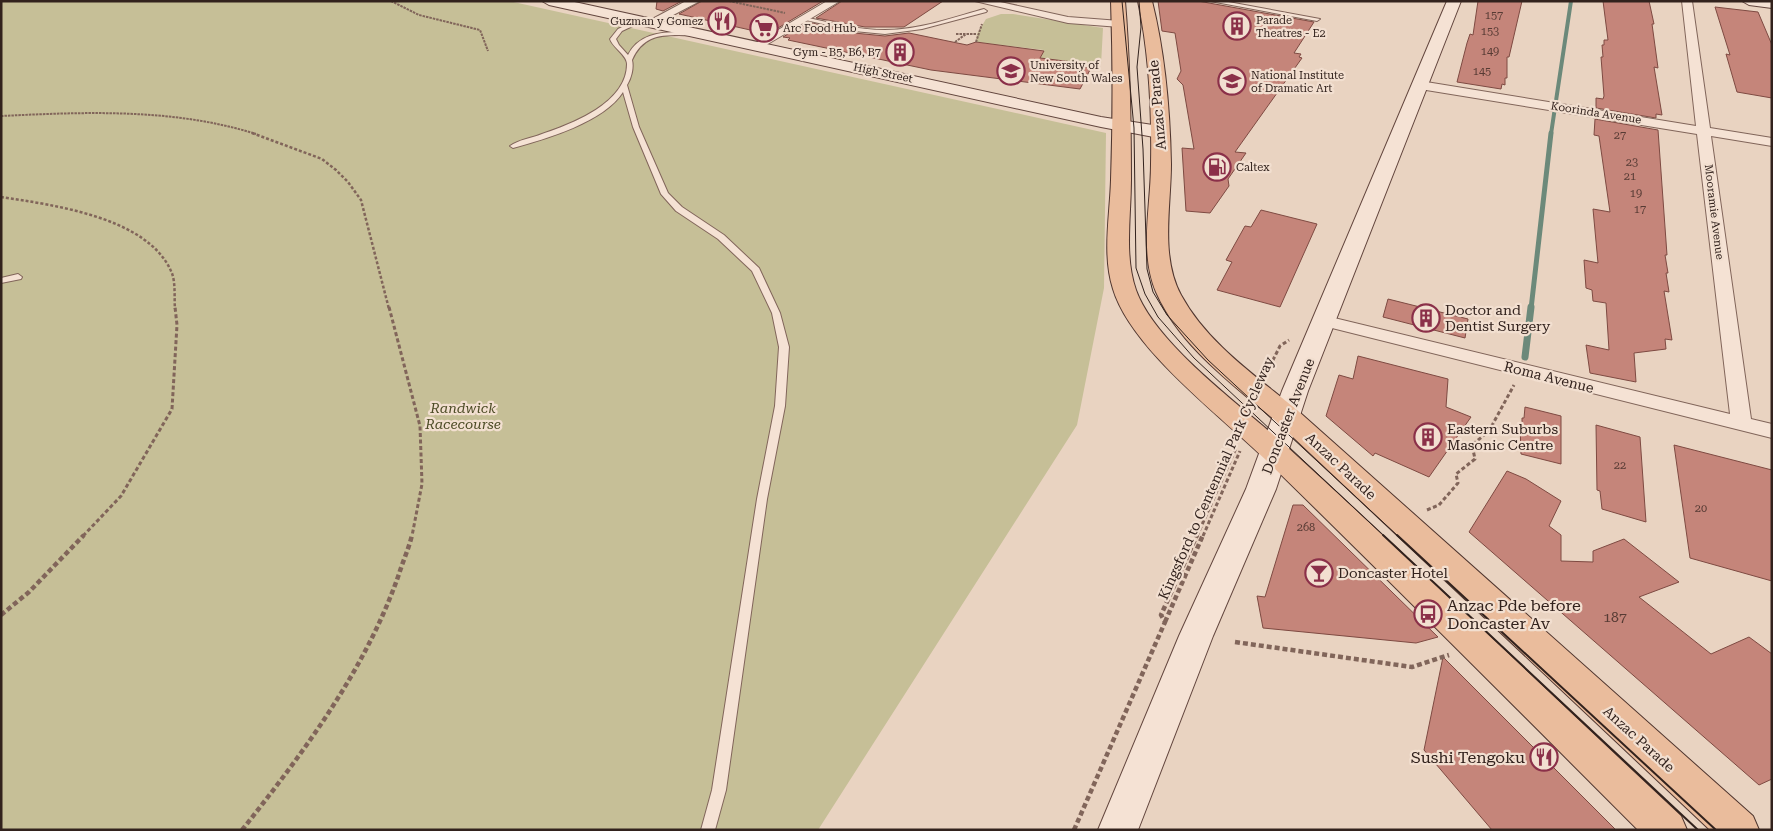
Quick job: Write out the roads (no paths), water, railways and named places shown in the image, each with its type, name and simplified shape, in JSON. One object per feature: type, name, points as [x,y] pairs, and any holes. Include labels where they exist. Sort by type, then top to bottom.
[{"type":"main road","points":[[1118,1],[1121,126],[1120,267],[1126,292],[1140,318],[1162,345],[1259,446],[1667,830]]},
{"type":"main road","name":"Anzac Parade","points":[[1145,1],[1150,23],[1161,161],[1158,258],[1168,293],[1187,323],[1209,348],[1287,416],[1739,830]]},
{"type":"street","name":"High Street","points":[[549,1],[1121,126],[1159,132]]},
{"type":"street","points":[[644,22],[680,1]]},
{"type":"street","points":[[644,22],[695,1]]},
{"type":"street","points":[[756,46],[835,1]]},
{"type":"street","name":"Doncaster Avenue","points":[[1118,830],[1196,636],[1261,489],[1259,446],[1287,416],[1454,1]]},
{"type":"street","name":"Mooramie Avenue","points":[[1687,1],[1741,423]]},
{"type":"street","points":[[1749,1],[1772,4]]},
{"type":"street","points":[[982,6],[1068,20],[1120,24]]},
{"type":"street","name":"Koorinda Avenue","points":[[1420,84],[1772,142]]},
{"type":"street","name":"Roma Avenue","points":[[1326,321],[1772,431]]},
{"type":"lane","points":[[1212,1],[1317,19]]},
{"type":"lane","points":[[804,19],[868,31],[887,32],[916,28],[982,6]]},
{"type":"lane","points":[[629,60],[616,47],[613,39],[620,30],[644,22]]},
{"type":"lane","points":[[513,146],[566,128],[603,108],[624,85],[629,72],[629,60],[636,44],[647,38],[667,34],[708,36]]},
{"type":"lane","points":[[624,85],[636,127],[666,194],[679,210],[721,237],[756,270],[776,313],[784,347],[780,406],[762,500],[719,790],[708,830]]},
{"type":"lane","points":[[1,281],[18,277]]},
{"type":"waterway","points":[[1551,134],[1571,1]]},
{"type":"waterway","points":[[1531,309],[1551,133]]},
{"type":"waterway","points":[[1525,357],[1531,307]]},
{"type":"tram line","points":[[1122,1],[1134,128],[1136,268],[1145,294],[1158,317],[1194,358],[1384,536]]},
{"type":"tram line","points":[[1139,1],[1141,27],[1137,67],[1143,149],[1147,269],[1153,292],[1167,315],[1208,360],[1398,536]]},
{"type":"tram line","points":[[1383,535],[1698,830]]},
{"type":"tram line","points":[[1397,535],[1716,830]]},
{"type":"place","name":"Guzman y Gomez","points":[[722,21]]},
{"type":"place","name":"Parade Theatres - E2","points":[[1237,26]]},
{"type":"place","name":"Arc Food Hub","points":[[764,28]]},
{"type":"place","name":"Gym - B5, B6, B7","points":[[900,52]]},
{"type":"place","name":"University of New South Wales","points":[[1011,71]]},
{"type":"place","name":"National Institute of Dramatic Art","points":[[1232,81]]},
{"type":"place","name":"Caltex","points":[[1217,167]]},
{"type":"place","name":"Doctor and Dentist Surgery","points":[[1426,318]]},
{"type":"place","name":"Eastern Suburbs Masonic Centre","points":[[1428,437]]},
{"type":"place","name":"Doncaster Hotel","points":[[1319,573]]},
{"type":"place","name":"Anzac Pde before Doncaster Av","points":[[1428,614]]},
{"type":"place","name":"Sushi Tengoku","points":[[1544,757]]},
{"type":"park label","name":"Randwick Racecourse","points":[[463,416]]}]
